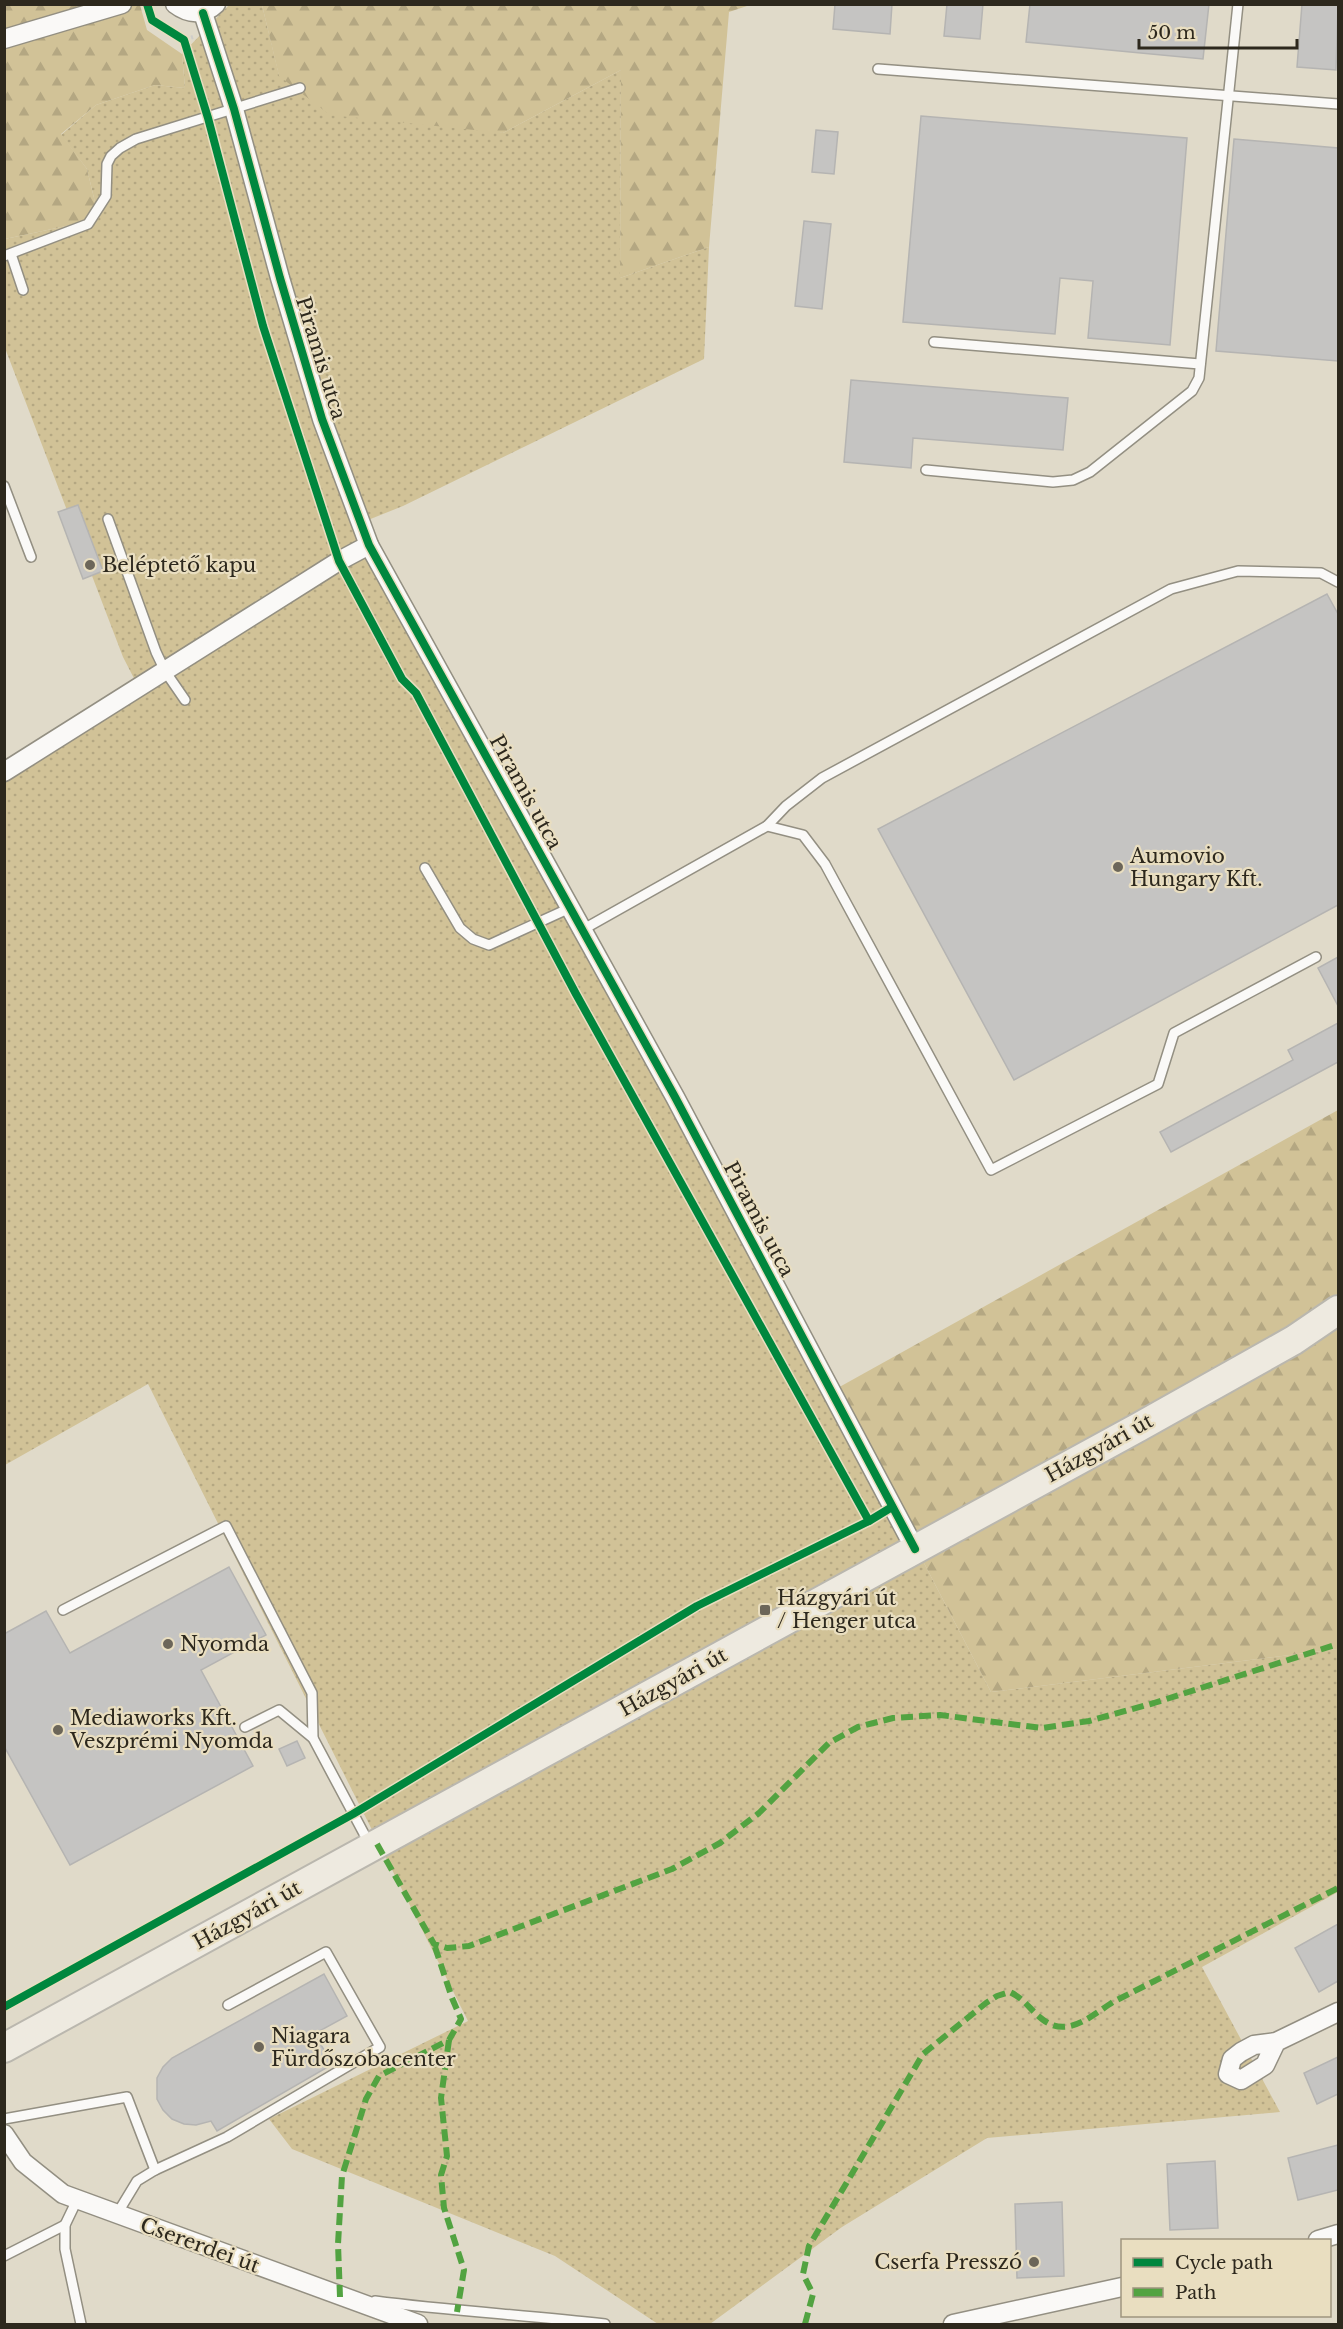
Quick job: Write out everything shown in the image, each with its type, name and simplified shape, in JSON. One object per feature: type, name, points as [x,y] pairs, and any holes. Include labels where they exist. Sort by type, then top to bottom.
[{"type":"main road","name":"Házgyári út","points":[[4,2048],[1252,1363],[1338,1310]]},
{"type":"street","points":[[4,39],[122,4]]},
{"type":"street","points":[[175,4],[183,10],[210,9]]},
{"type":"street","name":"Piramis utca","points":[[210,9],[234,109],[280,278],[322,419],[369,545],[681,1107],[915,1549]]},
{"type":"street","points":[[4,772],[339,561],[369,545]]},
{"type":"street","points":[[1276,2042],[1338,2012]]},
{"type":"street","name":"Csererdei út","points":[[4,2134],[23,2162],[63,2194],[340,2297],[390,2320],[418,2325]]},
{"type":"street","points":[[1324,2239],[1338,2234]]},
{"type":"street","points":[[953,2325],[1121,2287]]},
{"type":"lane","points":[[926,470],[1053,482],[1073,480],[1090,472],[1192,392],[1199,378],[1238,4]]},
{"type":"lane","points":[[878,69],[1338,104]]},
{"type":"lane","points":[[23,290],[8,255],[88,224],[106,196],[107,164],[120,148],[136,139],[300,88]]},
{"type":"lane","points":[[934,342],[1200,364]]},
{"type":"lane","points":[[4,486],[31,557]]},
{"type":"lane","points":[[108,519],[156,652],[165,671],[185,700]]},
{"type":"lane","points":[[582,930],[767,826],[786,806],[822,778],[1171,589],[1239,571],[1321,573],[1338,582]]},
{"type":"lane","points":[[767,826],[803,835],[825,864],[991,1170],[1158,1084],[1174,1033],[1316,957]]},
{"type":"lane","points":[[425,868],[460,928],[473,939],[489,945],[570,908]]},
{"type":"lane","points":[[63,1610],[226,1526],[312,1693],[313,1738]]},
{"type":"lane","points":[[245,1727],[279,1710],[313,1738],[371,1847]]},
{"type":"lane","points":[[117,2214],[137,2181],[155,2170],[227,2137],[380,2047],[326,1952],[228,2005]]},
{"type":"lane","points":[[4,2119],[127,2097],[155,2170]]},
{"type":"lane","points":[[77,2200],[65,2225],[65,2249],[81,2325]]},
{"type":"lane","points":[[4,2256],[65,2225]]},
{"type":"lane","points":[[340,2297],[457,2312],[547,2317],[605,2325]]},
{"type":"path","points":[[176,34],[184,40],[187,51]]},
{"type":"green space","points":[[4,5],[140,5],[147,30],[182,54],[185,88],[155,85],[96,105],[61,134],[87,169],[99,219],[5,239]]},
{"type":"green space","points":[[229,5],[262,5],[279,75],[503,133],[621,70],[620,278],[709,247],[704,359],[403,506],[363,522],[834,1390],[991,1692],[1338,1649],[1338,1892],[1202,1967],[1280,2112],[987,2138],[842,2227],[710,2324],[658,2324],[555,2256],[292,2149],[269,2119],[468,2021],[148,1384],[5,1465],[5,775],[140,690],[123,657],[5,348],[5,239],[99,219],[87,169],[61,135],[96,105],[155,85],[185,88],[182,54]]},
{"type":"green space","points":[[262,5],[750,5],[729,12],[709,247],[620,278],[621,70],[503,133],[330,115],[279,76]]},
{"type":"green space","points":[[1338,1110],[1338,1649],[991,1692],[834,1390]]},
{"type":"building","points":[[835,4],[892,4],[890,34],[833,29]]},
{"type":"building","points":[[947,4],[983,4],[980,39],[944,36]]},
{"type":"building","points":[[1030,4],[1209,4],[1203,59],[1026,42]]},
{"type":"building","points":[[1302,4],[1338,4],[1336,70],[1297,67]]},
{"type":"building","points":[[921,116],[1187,138],[1170,345],[1088,338],[1093,281],[1060,278],[1055,334],[903,322]]},
{"type":"building","points":[[816,130],[838,132],[834,174],[812,172]]},
{"type":"building","points":[[1234,139],[1338,148],[1338,361],[1216,351]]},
{"type":"building","points":[[804,221],[831,224],[822,309],[795,306]]},
{"type":"building","points":[[851,380],[1068,398],[1063,450],[913,438],[911,468],[844,462]]},
{"type":"building","name":"Beléptető kapu","points":[[78,505],[103,571],[83,579],[58,512]]},
{"type":"building","name":"Aumovio Hungary Kft.","points":[[1327,594],[1338,614],[1338,905],[1014,1080],[878,829]]},
{"type":"building","points":[[1338,957],[1338,1006],[1318,968]]},
{"type":"building","points":[[1338,1023],[1338,1062],[1171,1152],[1160,1132],[1293,1060],[1288,1050]]},
{"type":"building","name":"Mediaworks Kft. Veszprémi Nyomda","points":[[229,1567],[266,1635],[201,1670],[253,1766],[70,1865],[4,1746],[4,1634],[46,1611],[70,1653]]},
{"type":"building","points":[[297,1741],[305,1758],[287,1766],[279,1749]]},
{"type":"building","points":[[1338,1924],[1338,1981],[1319,1992],[1295,1948]]},
{"type":"building","name":"Niagara Fürdőszobacenter","points":[[324,1974],[347,2016],[314,2034],[333,2064],[217,2131],[211,2121],[196,2125],[184,2124],[172,2119],[163,2110],[157,2099],[157,2078],[172,2058]]},
{"type":"building","points":[[1338,2057],[1338,2094],[1317,2104],[1304,2073]]},
{"type":"building","points":[[1338,2145],[1338,2190],[1298,2200],[1288,2158]]},
{"type":"building","points":[[1215,2161],[1218,2228],[1170,2230],[1167,2164]]},
{"type":"building","points":[[1062,2202],[1064,2276],[1017,2278],[1015,2204]]},
{"type":"marked path","points":[[377,1844],[434,1944],[447,1948],[469,1946],[672,1869],[720,1843],[759,1813],[829,1743],[858,1727],[893,1718],[940,1715],[1042,1728],[1089,1721],[1154,1703],[1338,1644]]},
{"type":"marked path","points":[[805,2324],[813,2294],[803,2274],[809,2246],[923,2054],[986,2003],[1010,1992],[1051,2025],[1061,2027],[1079,2023],[1113,2002],[1338,1888]]},
{"type":"marked path","points":[[340,2297],[338,2244],[342,2176],[366,2099],[379,2076],[449,2040],[461,2019],[434,1944]]},
{"type":"marked path","points":[[449,2040],[441,2098],[447,2156],[441,2175],[444,2208],[464,2270],[457,2312]]},
{"type":"cycle path","points":[[147,4],[152,20],[184,40],[208,118],[263,326],[339,561],[402,679],[416,693],[576,994],[869,1521]]},
{"type":"cycle path","points":[[203,13],[234,109],[280,278],[322,419],[369,545],[675,1097],[915,1549]]},
{"type":"cycle path","points":[[4,2007],[353,1814],[697,1606],[869,1521],[892,1507]]},
{"type":"place","name":"Beléptető kapu","points":[[90,565]]},
{"type":"place","name":"Aumovio Hungary Kft.","points":[[1118,867]]},
{"type":"place","name":"Házgyári út / Henger utca","points":[[765,1610]]},
{"type":"place","name":"Nyomda","points":[[168,1644]]},
{"type":"place","name":"Mediaworks Kft. Veszprémi Nyomda","points":[[58,1730]]},
{"type":"place","name":"Niagara Fürdőszobacenter","points":[[259,2047]]},
{"type":"place","name":"Cserfa Presszó","points":[[1034,2262]]}]
